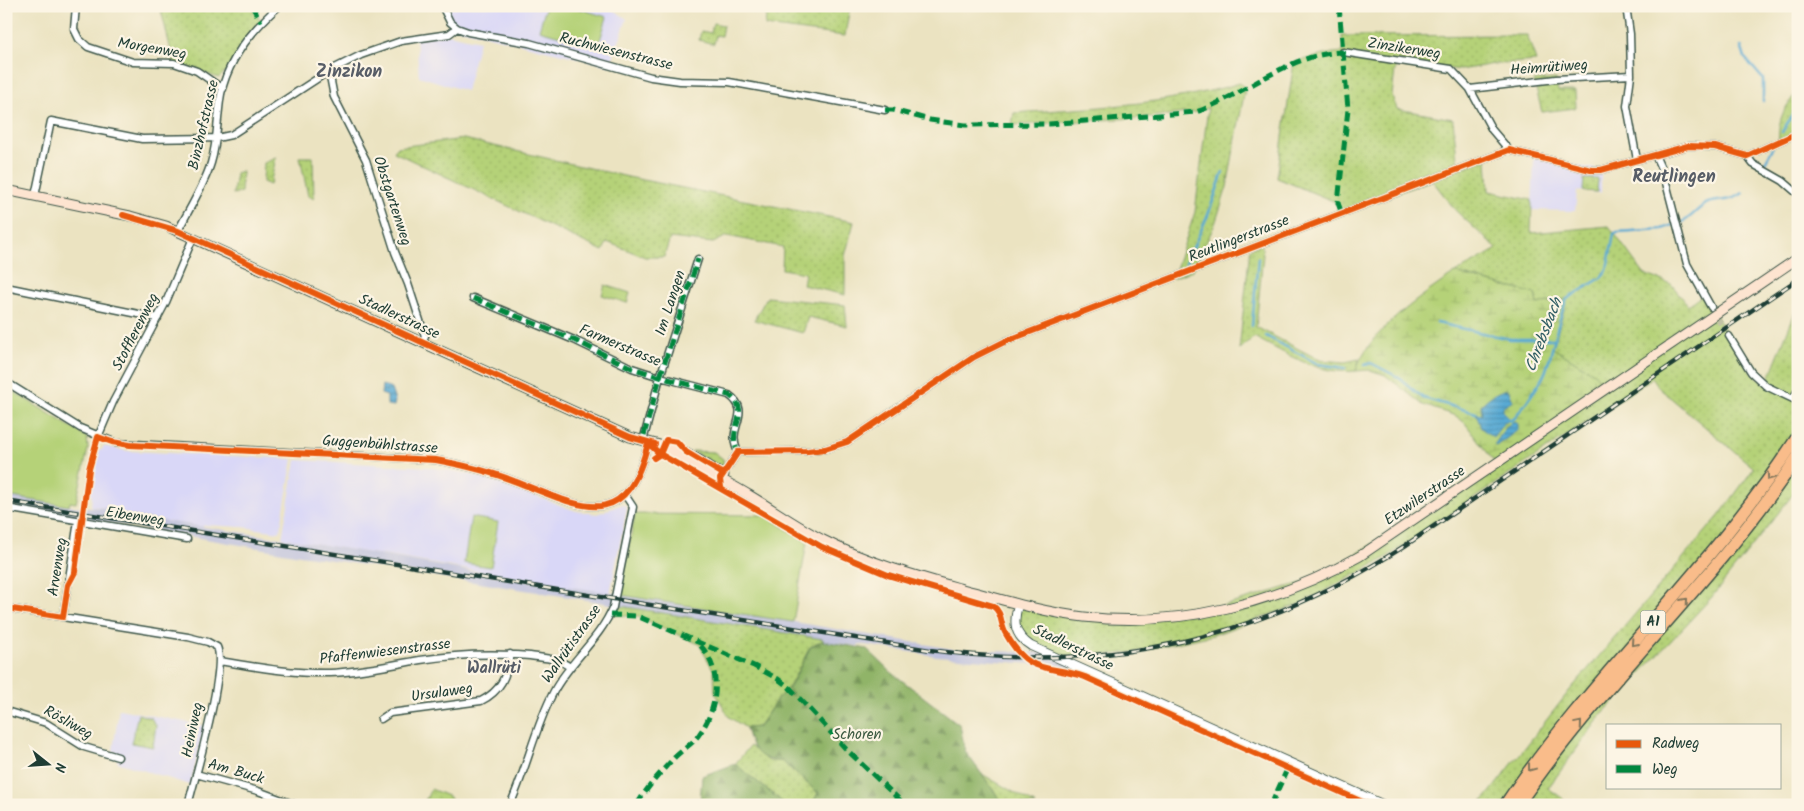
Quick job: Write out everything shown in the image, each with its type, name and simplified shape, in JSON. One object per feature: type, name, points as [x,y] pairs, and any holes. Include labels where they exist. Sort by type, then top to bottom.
[{"type":"highway","name":"A1","points":[[1505,805],[1566,722],[1731,529],[1798,436]]},
{"type":"highway","name":"A1","points":[[1518,805],[1569,736],[1736,541],[1798,456]]},
{"type":"main road","name":"Stadlerstrasse","points":[[6,190],[136,218],[178,231],[646,442],[663,447],[722,477],[824,540],[857,556],[910,574],[1018,605]]},
{"type":"main road","name":"Etzwilerstrasse","points":[[1018,605],[1057,613],[1106,619],[1173,616],[1229,608],[1253,602],[1321,577],[1384,540],[1798,258]]},
{"type":"street","name":"Morgenweg","points":[[76,6],[74,29],[79,39],[88,47],[133,62],[174,63],[197,71],[223,89]]},
{"type":"street","name":"Binzhofstrasse","points":[[178,231],[205,178],[217,138],[223,89],[245,41],[260,22],[279,6]]},
{"type":"street","points":[[35,196],[51,121],[142,139],[217,138],[231,135],[329,71],[361,55],[401,41],[449,34],[457,28],[450,22],[442,6]]},
{"type":"street","points":[[1626,6],[1630,34],[1631,75],[1627,113],[1638,160]]},
{"type":"street","name":"Ruchwiesenstrasse","points":[[457,28],[468,32],[529,42],[651,77],[680,81],[729,82],[886,110]]},
{"type":"street","name":"Zinzikerweg","points":[[1343,52],[1451,69],[1470,89],[1492,130],[1509,150]]},
{"type":"street","name":"Obstgartenweg","points":[[329,71],[334,97],[366,160],[394,252],[418,312],[425,336],[422,341]]},
{"type":"street","name":"Heimrütiweg","points":[[1470,89],[1556,79],[1631,75]]},
{"type":"street","points":[[1509,150],[1591,170],[1638,160],[1682,147],[1703,146],[1747,156],[1798,132]]},
{"type":"street","name":"Reutlingerstrasse","points":[[738,452],[808,451],[825,449],[847,442],[974,357],[1006,341],[1509,150]]},
{"type":"street","points":[[1655,155],[1664,175],[1687,264],[1711,307]]},
{"type":"street","points":[[1747,156],[1753,164],[1783,181],[1798,194]]},
{"type":"street","name":"Stofflerenweg","points":[[98,437],[113,402],[158,318],[193,238]]},
{"type":"street","name":"Im Langen","points":[[646,442],[660,377],[698,259]]},
{"type":"street","points":[[6,287],[158,318]]},
{"type":"street","name":"Farmerstrasse","points":[[473,298],[574,340],[632,368],[730,395],[739,402],[741,409],[733,437],[738,452]]},
{"type":"street","points":[[1729,336],[1751,372],[1766,386],[1792,399],[1798,390]]},
{"type":"street","name":"Guggenbühlstrasse","points":[[6,382],[74,424],[112,442],[130,445],[436,460],[478,469],[587,507],[604,506],[625,495]]},
{"type":"street","points":[[625,495],[637,478],[646,442]]},
{"type":"street","points":[[722,477],[738,452]]},
{"type":"street","name":"Wallrütistrasse","points":[[510,805],[542,715],[570,666],[605,622],[614,605],[632,507],[625,495]]},
{"type":"street","name":"Arvenweg","points":[[6,508],[78,521],[63,617]]},
{"type":"street","name":"Eibenweg","points":[[78,521],[187,539]]},
{"type":"street","name":"Stadlerstrasse","points":[[1018,605],[1014,624],[1016,630],[1031,646],[1384,805]]},
{"type":"street","points":[[6,608],[199,640],[217,647],[220,661]]},
{"type":"street","name":"Pfaffenwiesenstrasse","points":[[220,661],[284,671],[324,673],[368,669],[453,656],[510,654],[560,660],[570,666]]},
{"type":"street","name":"Ursulaweg","points":[[381,719],[390,713],[472,703],[489,697],[502,683],[510,654]]},
{"type":"street","name":"Heiniweg","points":[[188,805],[208,726],[220,661]]},
{"type":"street","name":"Rösliweg","points":[[6,711],[51,725],[84,747],[118,757]]},
{"type":"street","name":"Am Buck","points":[[196,774],[258,791],[296,805]]},
{"type":"shaded area","points":[[442,6],[608,6],[627,19],[610,66],[457,28]]},
{"type":"shaded area","points":[[449,34],[479,41],[466,91],[419,76],[416,38]]},
{"type":"shaded area","points":[[1534,157],[1601,170],[1601,193],[1577,191],[1575,211],[1532,210]]},
{"type":"shaded area","points":[[103,446],[127,451],[293,459],[280,532],[243,527],[205,525],[202,527],[105,511],[105,508],[91,506],[92,496],[89,493],[93,469],[97,450],[103,449]]},
{"type":"shaded area","points":[[296,460],[427,467],[465,473],[500,483],[576,511],[597,514],[623,504],[627,508],[610,594],[282,538]]},
{"type":"shaded area","points":[[6,496],[69,506],[106,508],[105,512],[319,544],[520,580],[666,600],[958,650],[1056,653],[1083,673],[1032,664],[936,656],[859,644],[858,646],[823,641],[575,598],[300,555],[6,505]]},
{"type":"shaded area","points":[[119,709],[205,726],[190,785],[117,762],[119,755],[113,751]]},
{"type":"green space","points":[[160,6],[252,6],[261,22],[232,65],[219,78],[174,63]]},
{"type":"green space","points":[[546,6],[570,6],[607,17],[598,47],[539,30]]},
{"type":"green space","points":[[767,6],[850,6],[845,36],[765,26]]},
{"type":"green space","points":[[713,23],[723,25],[721,36],[716,35],[714,44],[699,40],[701,31],[711,33]]},
{"type":"green space","points":[[1527,35],[1536,61],[1494,64],[1460,70],[1396,61],[1392,96],[1397,109],[1453,119],[1458,169],[1487,159],[1489,191],[1532,200],[1531,233],[1609,226],[1644,274],[1671,284],[1688,305],[1703,295],[1751,372],[1766,385],[1798,305],[1798,488],[1711,598],[1603,713],[1548,788],[1572,805],[1480,805],[1570,690],[1719,516],[1754,468],[1659,388],[1652,378],[1381,561],[1300,604],[1213,635],[1135,652],[1058,659],[1024,642],[1015,617],[1018,605],[1084,617],[1197,614],[1321,577],[1496,464],[1595,374],[1553,348],[1566,299],[1537,304],[1535,294],[1455,273],[1497,249],[1456,211],[1432,180],[1342,214],[1338,203],[1277,178],[1294,62],[1343,52],[1342,36]]},
{"type":"green space","points":[[1556,79],[1558,91],[1575,91],[1576,108],[1542,112],[1534,81]]},
{"type":"green space","points":[[1240,83],[1245,89],[1227,187],[1215,224],[1193,270],[1173,278],[1195,212],[1208,108],[1196,112],[1138,118],[1012,125],[1014,113],[1156,101]]},
{"type":"green space","points":[[1798,91],[1798,133],[1779,142],[1779,127],[1782,115]]},
{"type":"green space","points":[[464,139],[628,177],[854,222],[845,256],[845,295],[803,285],[805,273],[782,269],[783,247],[727,236],[713,243],[670,238],[664,257],[645,257],[607,242],[603,251],[394,152],[397,147]]},
{"type":"green space","points":[[300,157],[313,157],[314,198],[308,196]]},
{"type":"green space","points":[[276,158],[270,185],[263,182],[264,163]]},
{"type":"green space","points":[[242,171],[241,192],[233,194],[236,173]]},
{"type":"green space","points":[[1584,179],[1598,179],[1597,192],[1583,191]]},
{"type":"green space","points":[[1261,244],[1263,254],[1256,327],[1320,360],[1345,362],[1359,359],[1356,371],[1329,370],[1303,362],[1254,337],[1239,350],[1250,249]]},
{"type":"green space","points":[[1455,273],[1535,294],[1537,304],[1567,299],[1553,348],[1595,374],[1606,388],[1496,464],[1465,423],[1456,416],[1423,405],[1385,375],[1370,370],[1356,371],[1371,343],[1383,329],[1412,303]]},
{"type":"green space","points":[[605,285],[630,293],[627,303],[602,295]]},
{"type":"green space","points":[[767,297],[845,305],[847,326],[808,317],[803,333],[754,320]]},
{"type":"green space","points":[[6,387],[87,437],[88,449],[76,503],[70,502],[69,506],[6,496]]},
{"type":"green space","points":[[692,451],[714,452],[723,459],[724,466],[721,468]]},
{"type":"green space","points":[[635,514],[764,515],[807,542],[793,622],[620,595]]},
{"type":"green space","points":[[471,517],[498,522],[491,567],[464,563]]},
{"type":"green space","points":[[614,605],[823,639],[823,641],[810,647],[789,687],[778,698],[758,727],[746,728],[729,717],[715,692],[714,671],[699,644],[637,616],[610,615]]},
{"type":"green space","name":"Schoren","points":[[823,641],[867,649],[891,672],[960,725],[965,751],[1004,805],[812,805],[818,793],[782,761],[767,759],[757,752],[750,742],[746,728],[759,727],[778,698],[790,687],[810,648],[816,643]]},
{"type":"green space","points":[[138,714],[151,718],[156,725],[153,747],[131,743]]},
{"type":"green space","points":[[750,746],[769,761],[782,761],[818,793],[812,805],[786,805],[735,764]]},
{"type":"green space","points":[[735,764],[786,805],[692,805],[700,802],[702,776]]},
{"type":"green space","points":[[982,774],[1036,805],[1004,805]]},
{"type":"green space","points":[[431,789],[450,797],[453,805],[423,805]]},
{"type":"water","points":[[382,385],[391,389],[395,401],[394,406],[387,405],[387,396],[381,394]]},
{"type":"water","points":[[1508,389],[1513,401],[1503,407],[1503,412],[1510,420],[1504,423],[1493,437],[1481,428],[1476,413],[1482,414],[1481,405],[1490,397]]},
{"type":"water","points":[[1514,421],[1518,424],[1518,430],[1496,446],[1494,445],[1507,426]]},
{"type":"waterway","points":[[1631,12],[1635,6]]},
{"type":"waterway","points":[[1741,46],[1745,58],[1763,79],[1763,101]]},
{"type":"waterway","name":"Chrebsbach","points":[[1782,132],[1798,106]]},
{"type":"waterway","name":"Chrebsbach","points":[[1763,166],[1773,148]]},
{"type":"waterway","points":[[1186,263],[1208,215],[1223,172]]},
{"type":"waterway","name":"Chrebsbach","points":[[1682,222],[1708,203],[1731,199],[1743,193]]},
{"type":"waterway","name":"Chrebsbach","points":[[1511,422],[1510,419],[1514,419],[1544,376],[1567,299],[1601,278],[1607,269],[1614,234],[1617,232],[1662,229],[1673,225]]},
{"type":"waterway","points":[[1252,326],[1258,258]]},
{"type":"waterway","points":[[1437,323],[1510,339],[1555,339]]},
{"type":"waterway","points":[[1266,336],[1318,364],[1345,368]]},
{"type":"waterway","points":[[1365,365],[1371,363],[1398,377],[1423,398],[1476,413]]},
{"type":"waterway","points":[[6,476],[11,479],[9,483],[6,482]]},
{"type":"tunnel","points":[[1713,311],[1729,336]]},
{"type":"railway","points":[[6,501],[930,650],[994,656],[1057,657],[1118,653],[1178,642],[1236,627],[1294,605],[1350,578],[1406,545],[1798,279]]},
{"type":"marked path","points":[[252,6],[261,22]]},
{"type":"marked path","points":[[1339,6],[1348,109],[1338,203],[1342,214]]},
{"type":"marked path","points":[[885,110],[893,110],[930,120],[965,125],[1049,124],[1196,112],[1233,95],[1285,67],[1323,54],[1343,52]]},
{"type":"marked path","points":[[644,435],[660,377],[698,259]]},
{"type":"marked path","points":[[473,298],[574,340],[632,368],[729,395],[739,408],[735,435],[738,452]]},
{"type":"marked path","points":[[610,615],[637,616],[754,666],[778,679],[789,687],[846,749],[905,805]]},
{"type":"marked path","points":[[637,805],[659,774],[698,737],[711,711],[715,687],[714,674],[711,663],[697,642]]},
{"type":"marked path","points":[[1271,805],[1289,765]]},
{"type":"cycle path","points":[[721,487],[720,479],[738,452],[808,451],[825,449],[847,442],[974,357],[1006,341],[1509,150],[1591,170],[1601,170],[1688,146],[1715,147],[1747,156],[1798,133]]},
{"type":"cycle path","points":[[123,215],[178,231],[630,437],[655,444]]},
{"type":"cycle path","points":[[6,608],[63,617],[68,585],[75,572],[89,469],[98,437],[130,445],[436,460],[495,474],[560,499],[598,506],[613,502],[627,492],[638,472],[648,443]]},
{"type":"cycle path","points":[[654,458],[660,454],[666,440],[677,442],[686,452],[723,474]]},
{"type":"cycle path","points":[[648,443],[660,454],[822,547],[888,575],[993,606],[998,612],[1004,630],[1015,648],[1032,663],[1041,667],[1085,677],[1369,805]]},
{"type":"district","name":"Zinzikon","points":[[349,72]]},
{"type":"district","name":"Reutlingen","points":[[1674,177]]},
{"type":"district","name":"Wallrüti","points":[[494,668]]}]
